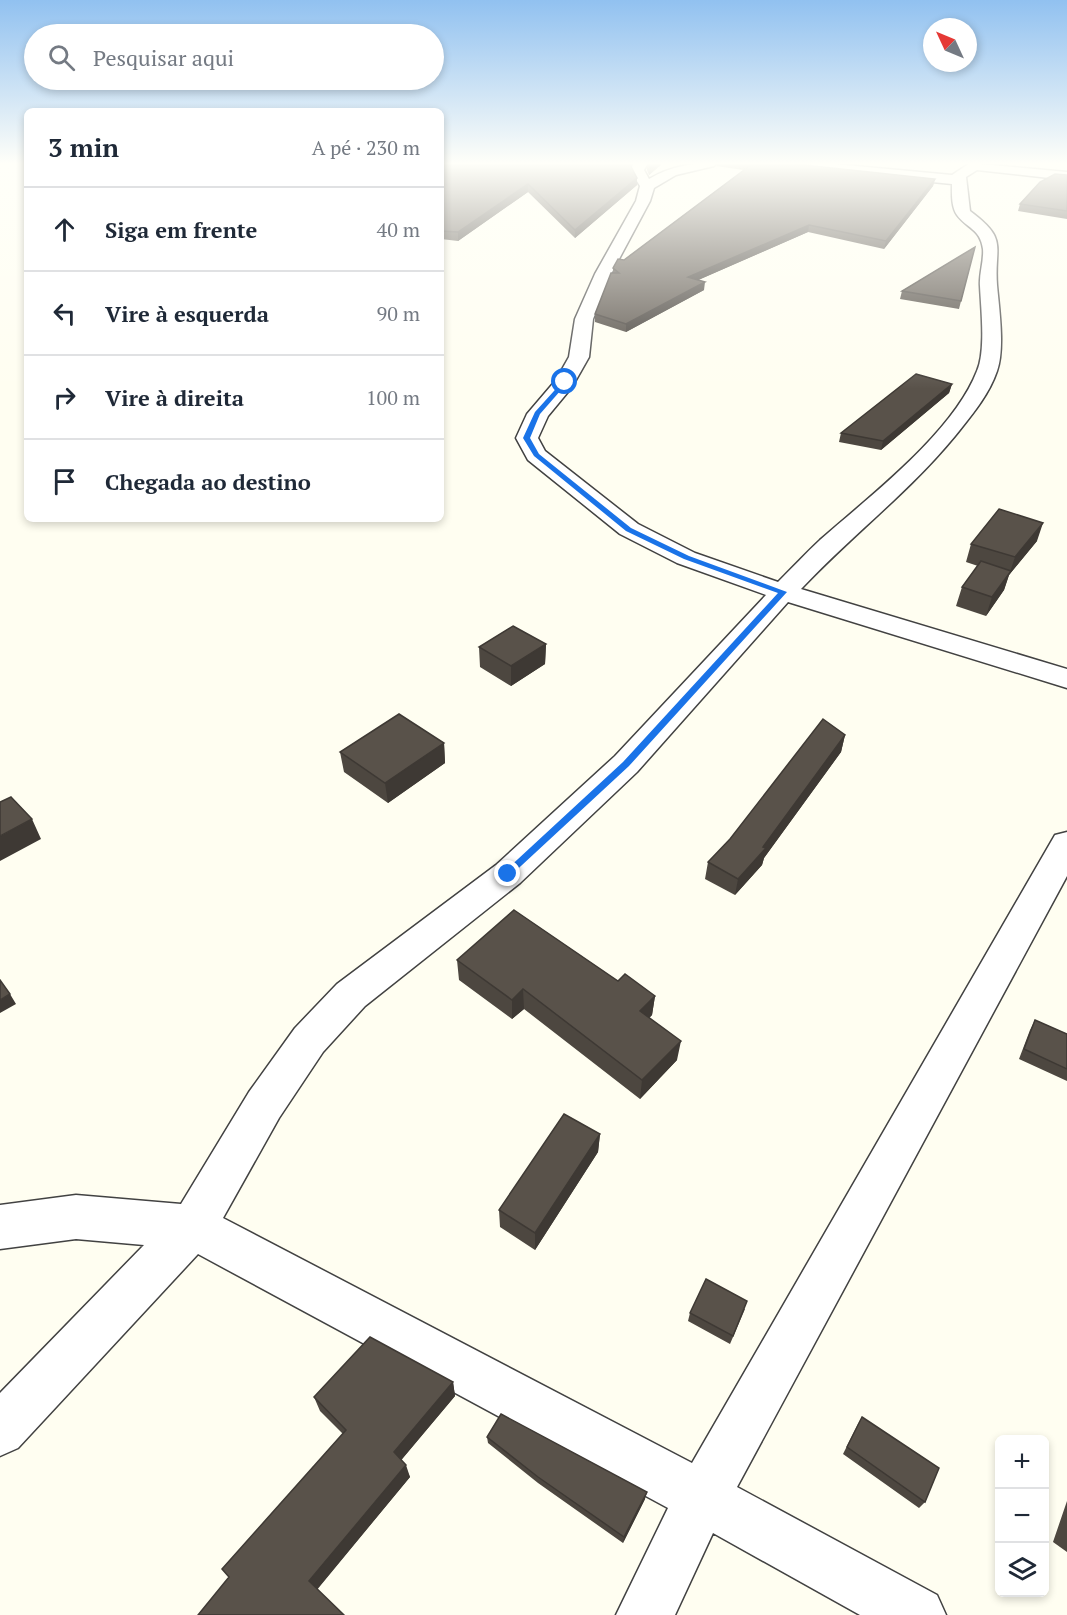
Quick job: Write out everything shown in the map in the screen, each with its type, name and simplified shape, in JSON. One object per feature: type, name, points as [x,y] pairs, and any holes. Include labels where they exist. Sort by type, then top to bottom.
[{"type":"street","points":[[623,238],[603,274],[584,320],[579,357],[565,382],[538,414],[527,438],[536,455],[629,529],[686,558],[783,592],[1067,679]]},
{"type":"street","points":[[0,1430],[193,1227],[264,1106],[309,1040],[351,996],[517,866],[626,764],[783,592],[828,546],[883,500],[936,445],[968,407],[988,370],[992,318],[988,283],[991,250],[987,238]]},
{"type":"street","points":[[645,1615],[702,1497],[1067,844]]},
{"type":"street","points":[[0,1227],[76,1218],[193,1227],[702,1497],[917,1615]]},
{"type":"building","points":[[653,238],[778,238],[688,277],[705,282],[626,324],[595,314],[611,273],[619,273],[613,268],[618,259],[624,260]]},
{"type":"building","points":[[975,247],[961,301],[902,291]]},
{"type":"building","points":[[916,374],[952,384],[883,441],[841,433]]},
{"type":"building","points":[[999,509],[1043,523],[1015,557],[971,544]]},
{"type":"building","points":[[981,561],[1011,571],[992,597],[962,587]]},
{"type":"building","points":[[513,626],[546,644],[511,666],[479,647]]},
{"type":"building","points":[[399,714],[444,743],[385,783],[340,752]]},
{"type":"building","points":[[823,719],[845,735],[763,847],[766,848],[738,879],[708,862],[730,839]]},
{"type":"building","points":[[11,797],[32,819],[0,836],[0,802]]},
{"type":"building","points":[[514,910],[618,981],[625,974],[655,996],[640,1011],[681,1041],[642,1080],[523,989],[512,1000],[457,960]]},
{"type":"building","points":[[0,980],[10,994],[0,1000]]},
{"type":"building","points":[[1035,1020],[1067,1034],[1067,1069],[1024,1049]]},
{"type":"building","points":[[564,1114],[600,1134],[535,1233],[499,1210]]},
{"type":"building","points":[[706,1279],[747,1301],[733,1336],[690,1313]]},
{"type":"building","points":[[370,1337],[453,1382],[394,1452],[406,1465],[309,1581],[344,1615],[198,1615],[229,1577],[222,1569],[346,1430],[314,1397]]},
{"type":"building","points":[[501,1414],[647,1492],[624,1537],[538,1477],[487,1437]]},
{"type":"building","points":[[862,1417],[939,1468],[925,1502],[847,1447]]},
{"type":"route","points":[[508,874],[626,764],[783,592],[686,558],[629,529],[536,455],[527,438],[538,414],[565,382]]}]
